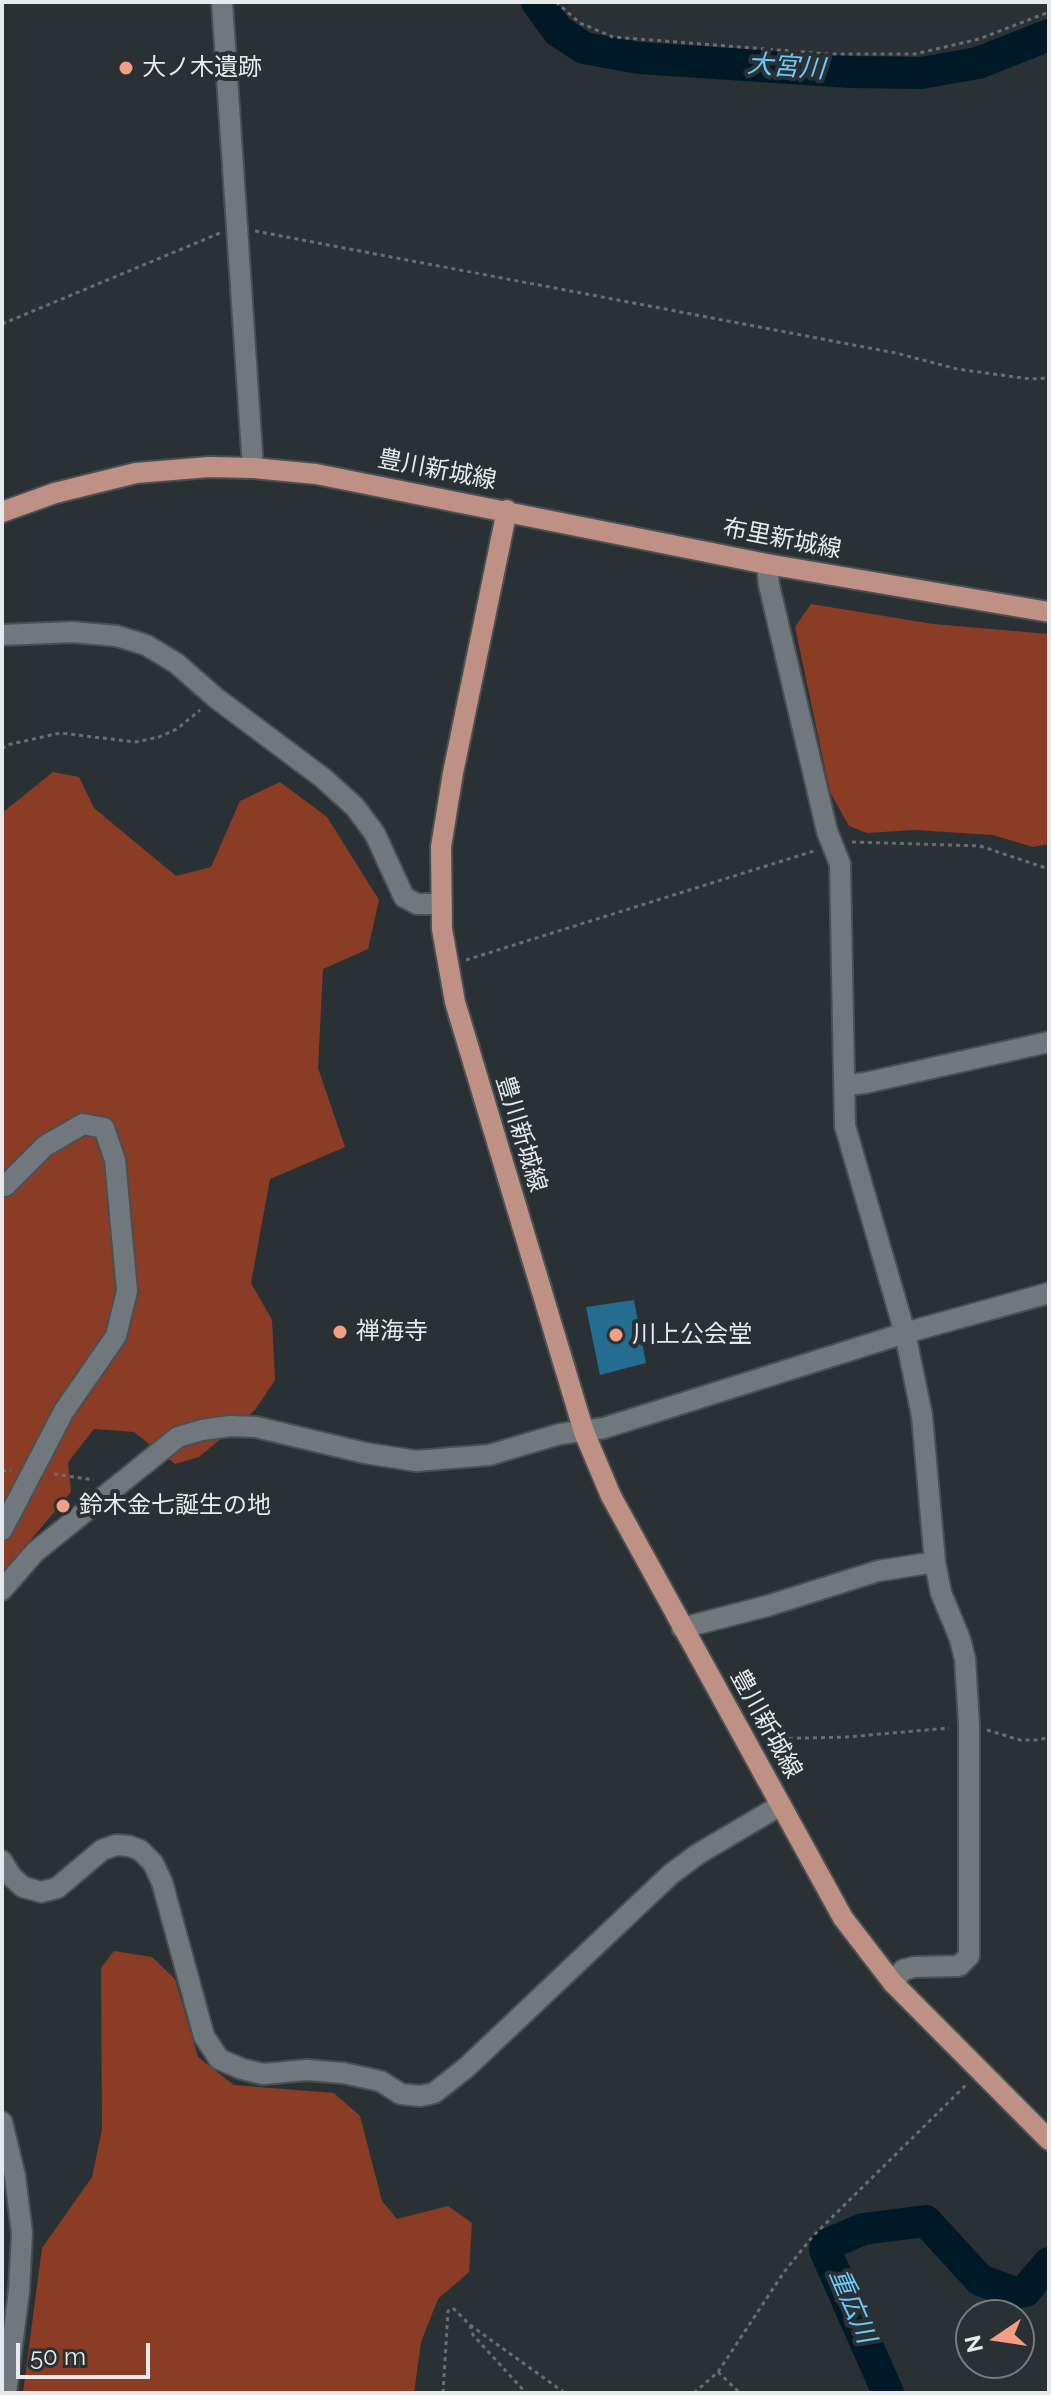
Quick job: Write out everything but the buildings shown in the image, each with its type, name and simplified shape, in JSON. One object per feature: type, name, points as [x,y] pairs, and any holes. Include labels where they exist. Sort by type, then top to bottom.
[{"type":"main road","name":"豊川新城線","points":[[2,512],[55,493],[136,473],[209,467],[316,474],[507,510],[453,773],[441,847],[440,904],[447,964],[484,1104],[584,1432],[611,1496],[843,1918],[893,1983],[1049,2140]]},
{"type":"main road","name":"布里新城線","points":[[507,510],[767,564],[1049,612]]},
{"type":"street","points":[[222,2],[253,468]]},
{"type":"street","points":[[767,564],[769,585],[827,831],[840,864],[845,1126],[905,1333],[922,1416],[935,1562],[941,1593],[965,1659],[969,1724],[969,1956],[959,1966],[903,1970],[893,1983]]},
{"type":"street","points":[[2,635],[72,632],[117,636],[146,645],[176,663],[216,698],[323,778],[355,807],[375,834],[404,897],[417,904],[440,904]]},
{"type":"street","points":[[846,1085],[1049,1042]]},
{"type":"street","points":[[2,1530],[64,1411],[116,1336],[127,1291],[115,1160],[104,1128],[83,1124],[45,1146],[5,1186]]},
{"type":"street","points":[[2,1590],[35,1552],[178,1437],[202,1430],[230,1426],[256,1427],[365,1453],[416,1461],[489,1455],[560,1434],[584,1432],[905,1333],[1049,1293]]},
{"type":"street","points":[[682,1628],[767,1606],[878,1571],[935,1562]]},
{"type":"street","points":[[2,1861],[23,1887],[41,1892],[57,1888],[102,1850],[116,1845],[140,1850],[153,1863],[162,1882],[204,2036],[219,2059],[263,2074],[307,2070],[343,2073],[380,2081],[401,2094],[420,2096],[434,2093],[467,2067],[671,1874],[698,1854],[781,1805]]},
{"type":"street","points":[[2,2122],[15,2176],[22,2233],[19,2291],[6,2393]]},
{"type":"path","points":[[556,2],[580,23],[613,37],[829,54],[915,54],[979,39],[1049,12]]},
{"type":"path","points":[[2,324],[212,235],[239,230],[259,231],[881,350],[957,369],[1030,379],[1049,378]]},
{"type":"path","points":[[2,749],[7,745],[60,733],[136,742],[159,737],[177,729],[216,698]]},
{"type":"path","points":[[447,964],[847,842],[980,846],[1049,869]]},
{"type":"path","points":[[2,1471],[31,1470],[121,1484]]},
{"type":"path","points":[[746,1740],[915,1732],[969,1724],[1020,1740],[1049,1737]]},
{"type":"path","points":[[694,2393],[718,2372],[784,2272],[813,2236],[979,2072]]},
{"type":"path","points":[[443,2393],[448,2311],[453,2308],[470,2325],[565,2393]]},
{"type":"path","points":[[470,2325],[473,2335],[526,2393]]},
{"type":"path","points":[[718,2372],[740,2393]]},
{"type":"shaded area","points":[[811,604],[933,624],[1049,634],[1049,844],[1033,847],[993,835],[914,830],[867,833],[849,826],[830,792],[795,627]]},
{"type":"shaded area","points":[[53,772],[79,777],[94,808],[176,876],[211,867],[240,801],[280,782],[327,817],[379,900],[368,949],[323,969],[318,1068],[345,1147],[270,1179],[251,1283],[272,1320],[275,1380],[255,1410],[199,1457],[175,1464],[134,1432],[94,1429],[68,1462],[71,1492],[2,1574],[2,813]]},
{"type":"shaded area","points":[[114,1951],[152,1957],[175,1979],[198,2057],[234,2085],[334,2093],[360,2116],[382,2201],[397,2219],[448,2206],[472,2223],[469,2272],[438,2299],[421,2342],[414,2393],[23,2393],[42,2248],[92,2177],[102,2129],[101,1968]]},
{"type":"waterway","name":"大宮川","points":[[537,2],[558,31],[584,48],[639,58],[851,72],[921,73],[978,63],[1049,35]]},
{"type":"waterway","name":"重広川","points":[[888,2393],[825,2250],[826,2245],[863,2229],[926,2221],[980,2280],[1015,2293],[1025,2291],[1049,2263]]},
{"type":"place","name":"大ノ木遺跡","points":[[126,68]]},
{"type":"place","name":"禅海寺","points":[[340,1332]]},
{"type":"place","name":"川上公会堂","points":[[616,1335]]},
{"type":"place","name":"鈴木金七誕生の地","points":[[63,1506]]}]
